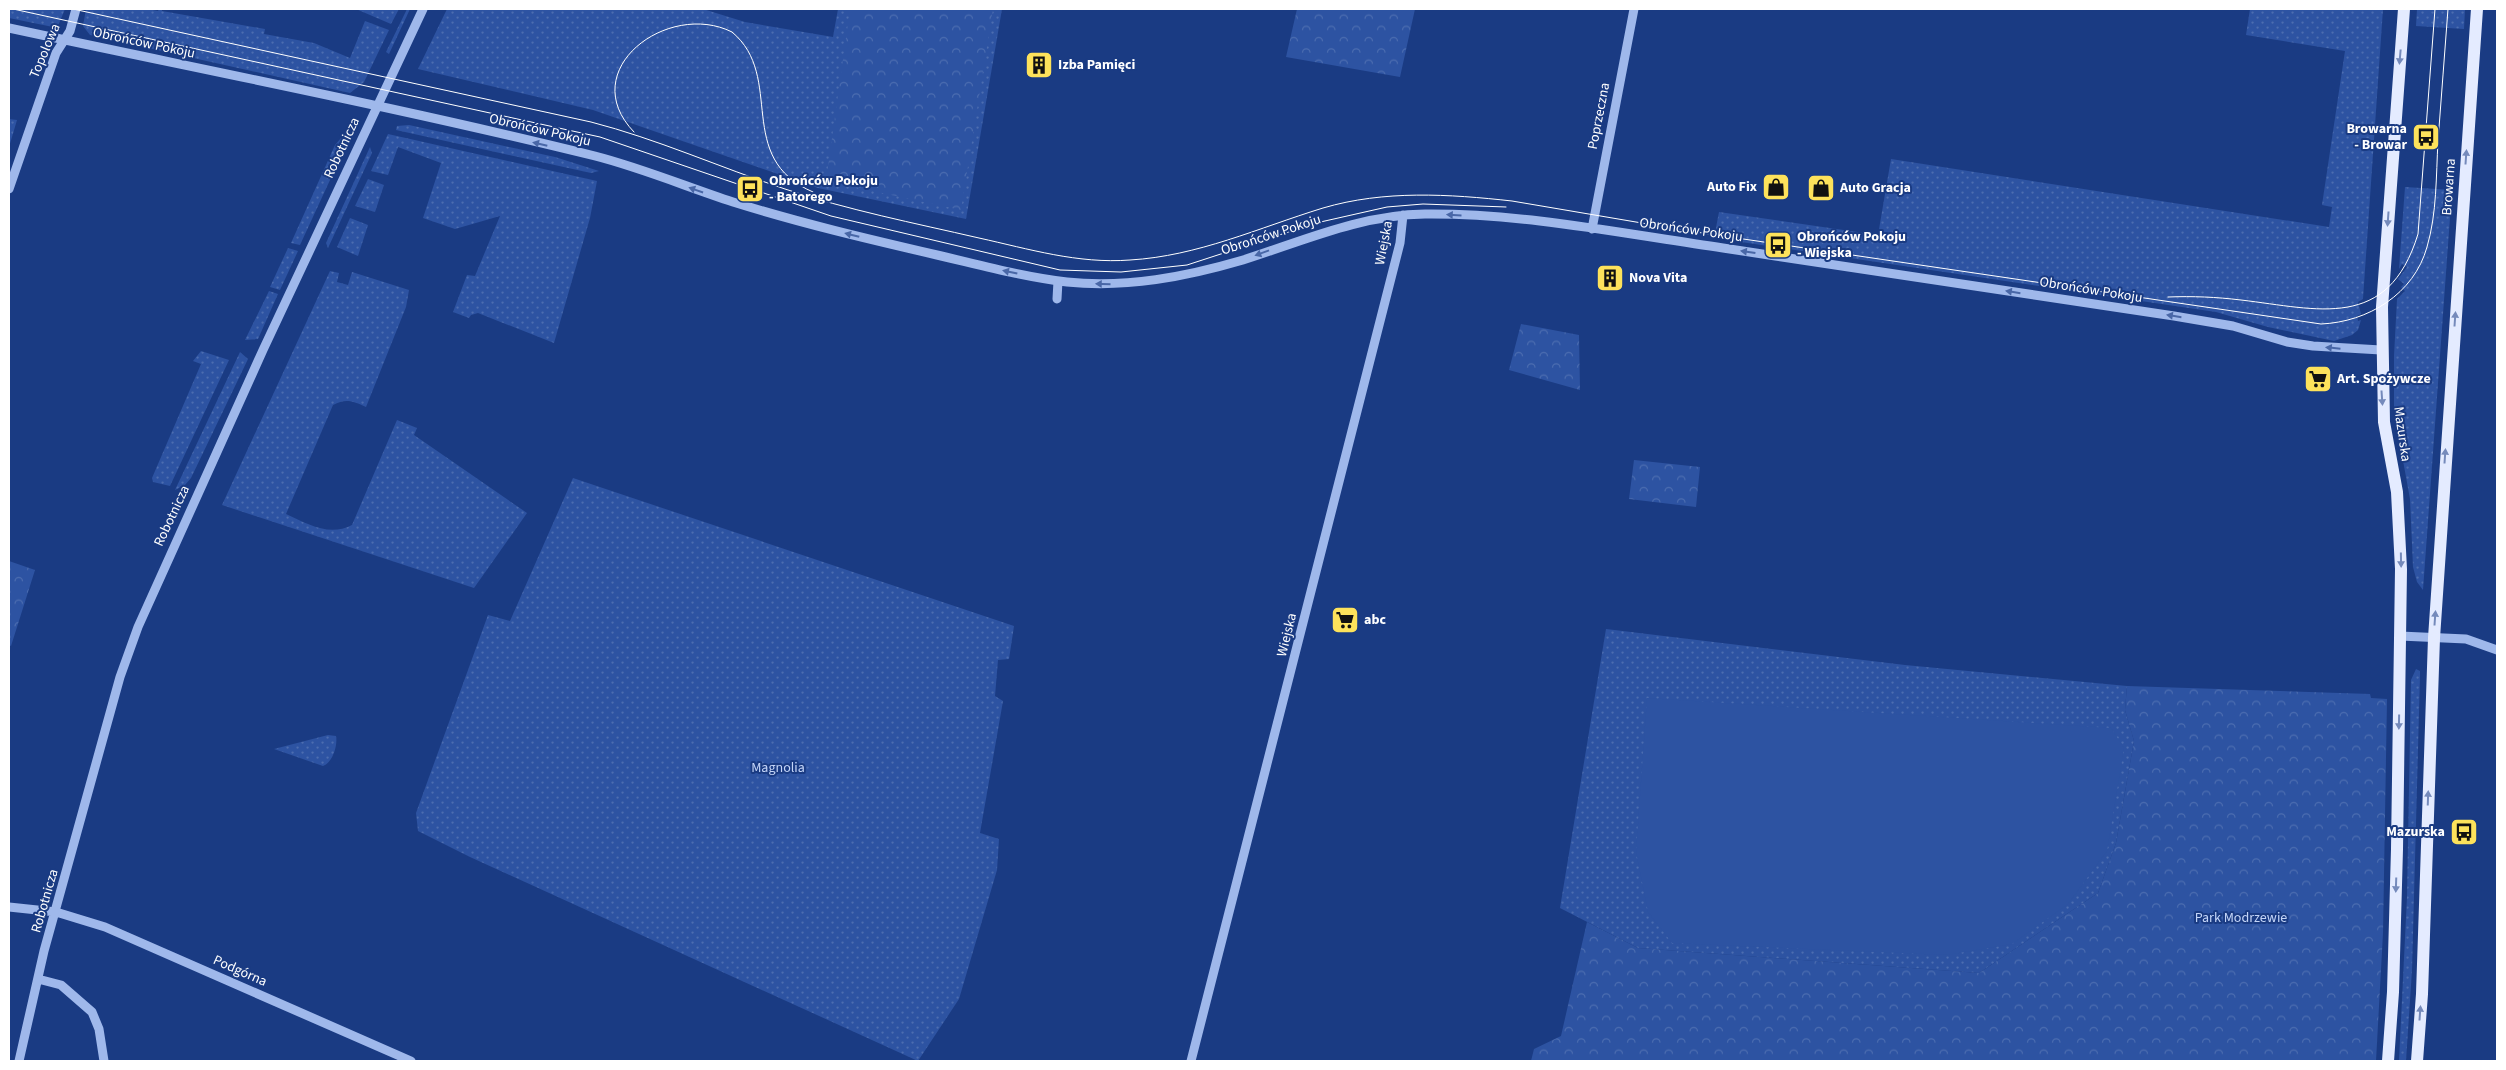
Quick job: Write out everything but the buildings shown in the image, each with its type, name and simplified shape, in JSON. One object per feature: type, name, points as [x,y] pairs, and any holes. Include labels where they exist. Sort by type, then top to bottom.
[{"type":"main road","points":[[2381,350],[2382,307],[2404,9]]},
{"type":"main road","name":"Browarna","points":[[2434,638],[2477,9]]},
{"type":"main road","name":"Mazurska","points":[[2381,350],[2384,422],[2397,492],[2400,529],[2400,636],[2394,935],[2388,1061]]},
{"type":"main road","points":[[2417,1061],[2422,994],[2434,638]]},
{"type":"street","name":"Topolowa","points":[[9,189],[56,53],[64,40],[76,9]]},
{"type":"street","name":"Robotnicza","points":[[19,1061],[38,979],[120,677],[138,627],[376,106],[424,9]]},
{"type":"street","name":"Poprzeczna","points":[[1592,229],[1634,9]]},
{"type":"street","name":"Obrońców Pokoju","points":[[9,28],[376,106],[602,158],[738,203],[830,230],[981,266],[1058,281],[1117,284],[1165,278],[1245,259],[1301,239],[1356,223],[1403,215],[1452,214],[1527,220],[1592,229],[2194,319],[2233,326],[2287,342],[2313,346],[2381,350]]},
{"type":"street","name":"Wiejska","points":[[1192,1061],[1395,262],[1403,215]]},
{"type":"street","points":[[1057,299],[1058,281]]},
{"type":"street","points":[[2400,636],[2466,639],[2497,650]]},
{"type":"street","name":"Podgórna","points":[[9,907],[56,912],[104,927],[411,1061]]},
{"type":"street","points":[[38,979],[61,986],[92,1012],[99,1029],[104,1061]]},
{"type":"green space","points":[[9,9],[65,9],[58,26],[53,27],[9,18]]},
{"type":"green space","points":[[86,9],[147,9],[158,11],[162,9],[162,11],[265,29],[264,34],[314,43],[350,58],[365,21],[389,30],[364,82],[350,93],[90,35],[83,26]]},
{"type":"green space","points":[[356,9],[399,9],[391,24]]},
{"type":"green space","points":[[407,9],[410,9],[389,54],[386,52]]},
{"type":"green space","points":[[447,9],[703,9],[745,22],[833,37],[838,9],[1002,9],[966,219],[818,188],[593,110],[418,69]]},
{"type":"green space","points":[[850,9],[993,9],[961,210],[826,181]]},
{"type":"green space","points":[[1297,9],[1415,9],[1400,77],[1286,57]]},
{"type":"green space","points":[[2250,9],[2383,9],[2363,299],[2358,302],[2361,314],[2357,316],[2358,321],[2361,320],[2358,330],[2352,335],[2334,341],[2268,327],[2216,312],[1714,238],[1719,212],[1878,235],[1891,159],[2329,227],[2332,207],[2322,205],[2345,51],[2246,35]]},
{"type":"green space","points":[[2417,9],[2465,9],[2464,29],[2416,26]]},
{"type":"green space","points":[[9,119],[17,120],[9,147]]},
{"type":"green space","points":[[409,125],[555,157],[599,171],[591,173],[396,130],[397,126]]},
{"type":"green space","points":[[388,134],[597,181],[590,218],[554,343],[478,313],[471,315],[469,318],[453,312],[467,275],[475,276],[500,216],[455,229],[423,218],[441,163],[398,147],[388,175],[371,171]]},
{"type":"green space","points":[[341,138],[348,141],[300,245],[291,243],[335,145]]},
{"type":"green space","points":[[370,147],[372,153],[328,248],[326,243]]},
{"type":"green space","points":[[368,179],[384,185],[375,212],[355,206]]},
{"type":"green space","points":[[2405,187],[2452,190],[2423,590],[2417,582],[2413,567],[2410,499],[2394,411],[2397,299],[2405,291],[2401,287],[2404,284],[2398,279],[2407,267],[2402,264],[2399,269]]},
{"type":"green space","points":[[350,218],[368,225],[358,256],[337,247]]},
{"type":"green space","points":[[288,248],[298,251],[280,290],[270,287]]},
{"type":"green space","points":[[330,271],[339,273],[337,282],[348,285],[352,272],[409,290],[406,307],[366,407],[350,401],[333,405],[286,514],[319,528],[335,530],[352,525],[397,420],[417,428],[414,435],[527,513],[474,588],[222,505]]},
{"type":"green space","points":[[269,291],[278,294],[258,339],[245,340]]},
{"type":"green space","points":[[1521,324],[1579,335],[1580,390],[1509,370]]},
{"type":"green space","points":[[201,351],[229,360],[170,486],[153,482],[152,478],[201,364],[193,361]]},
{"type":"green space","points":[[240,352],[248,359],[191,478],[185,485],[175,490]]},
{"type":"green space","points":[[1634,460],[1700,467],[1696,507],[1629,499]]},
{"type":"green space","name":"Magnolia","points":[[573,478],[1014,626],[1009,659],[998,660],[995,696],[1003,701],[980,833],[999,839],[997,870],[959,999],[918,1061],[470,857],[418,831],[416,813],[488,615],[510,621]]},
{"type":"green space","points":[[9,561],[35,570],[11,646],[9,645]]},
{"type":"green space","points":[[1606,629],[1905,665],[2127,686],[2125,710],[2134,741],[2116,843],[2098,893],[1979,973],[1638,948],[1560,908]]},
{"type":"green space","points":[[2416,669],[2420,671],[2420,676],[2412,970],[2406,1061],[2399,1061],[2407,897],[2411,680]]},
{"type":"green space","name":"Park Modrzewie","points":[[2127,686],[2370,694],[2371,698],[2387,699],[2383,933],[2376,1061],[1531,1061],[1534,1049],[1561,1036],[1587,922],[1638,948],[1979,973],[2098,893],[2116,843],[2134,741],[2125,710]]},
{"type":"green space","points":[[1647,698],[2111,728],[2124,748],[2107,851],[2068,904],[2012,944],[1947,955],[1672,943],[1648,912],[1636,852]]},
{"type":"green space","points":[[328,735],[336,736],[336,744],[332,758],[323,766],[274,749]]},
{"type":"tram line","points":[[13,9],[600,137],[831,216],[1060,270],[1121,272],[1187,265],[1316,223],[1387,207],[1423,204],[1506,207]]},
{"type":"tram line","points":[[73,9],[591,122],[640,137],[760,181],[833,203],[1016,247],[1073,258],[1111,261],[1180,253],[1228,240],[1346,202],[1393,196],[1441,195],[1512,201],[1689,231],[2321,324],[2356,318],[2372,311],[2400,291],[2412,279],[2421,264],[2427,247],[2434,208],[2448,9]]},
{"type":"tram line","points":[[2168,297],[2223,298],[2323,309],[2347,307],[2369,300],[2389,287],[2405,265],[2418,234],[2435,9]]},
{"type":"tram line","points":[[634,132],[618,109],[615,86],[622,65],[636,47],[657,33],[681,25],[707,25],[732,32],[748,50],[756,71],[766,138],[774,159],[789,177],[813,192]]},
{"type":"place","name":"Izba Pamięci","points":[[1039,65]]},
{"type":"place","name":"Browarna - Browar","points":[[2426,137]]},
{"type":"place","name":"Auto Fix","points":[[1776,187]]},
{"type":"place","name":"Auto Gracja","points":[[1821,188]]},
{"type":"place","name":"Obrońców Pokoju - Batorego","points":[[750,189]]},
{"type":"place","name":"Obrońców Pokoju - Wiejska","points":[[1778,245]]},
{"type":"place","name":"Nova Vita","points":[[1610,278]]},
{"type":"place","name":"Art. Spożywcze","points":[[2318,379]]},
{"type":"place","name":"abc","points":[[1345,620]]},
{"type":"place","name":"Mazurska","points":[[2464,832]]}]
